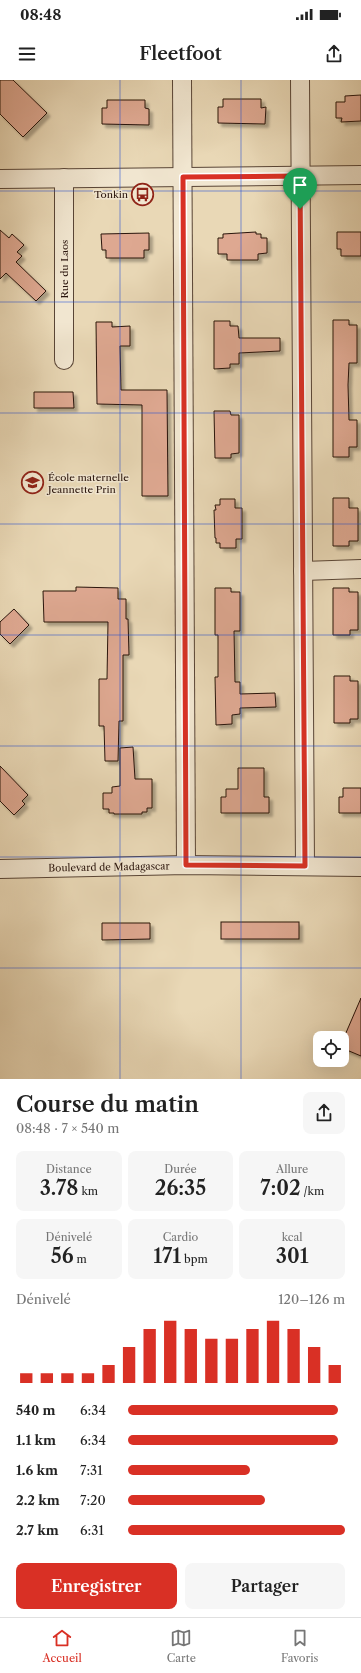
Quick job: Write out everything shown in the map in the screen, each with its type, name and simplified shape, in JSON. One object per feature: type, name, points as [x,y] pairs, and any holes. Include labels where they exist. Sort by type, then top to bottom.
[{"type":"street","points":[[182,80],[186,865]]},
{"type":"street","points":[[300,80],[305,866]]},
{"type":"street","points":[[0,178],[361,175]]},
{"type":"street","name":"Rue du Laos","points":[[64,178],[64,360]]},
{"type":"street","points":[[303,571],[361,569]]},
{"type":"street","name":"Boulevard de Madagascar","points":[[0,868],[186,865],[361,866]]},
{"type":"building","points":[[0,80],[13,80],[47,113],[23,137],[0,114]]},
{"type":"building","points":[[361,95],[361,121],[341,122],[342,118],[336,118],[336,102],[345,102],[345,96]]},
{"type":"building","points":[[223,99],[261,99],[261,108],[266,107],[265,124],[218,123],[218,107],[223,107]]},
{"type":"building","points":[[107,100],[145,100],[145,108],[149,109],[149,125],[102,124],[102,108],[107,108]]},
{"type":"building","points":[[0,230],[9,238],[12,234],[24,245],[17,252],[22,256],[16,262],[46,291],[36,301],[6,273],[0,279]]},
{"type":"building","points":[[256,232],[256,234],[261,234],[261,238],[267,238],[267,253],[258,254],[258,260],[227,260],[227,254],[218,254],[218,238],[223,238],[223,234]]},
{"type":"building","points":[[337,232],[361,232],[361,256],[341,256],[341,249],[337,249]]},
{"type":"building","points":[[149,233],[149,250],[144,250],[144,258],[106,258],[106,250],[102,250],[101,234]]},
{"type":"building","points":[[333,320],[349,320],[349,325],[357,325],[357,363],[349,363],[348,385],[349,420],[357,420],[357,447],[349,447],[349,457],[333,457]]},
{"type":"building","points":[[214,321],[230,321],[230,326],[238,326],[239,338],[280,338],[280,351],[239,353],[239,364],[230,364],[230,368],[214,369]]},
{"type":"building","points":[[96,322],[112,322],[112,327],[130,326],[130,346],[120,346],[121,390],[167,390],[168,496],[142,496],[142,405],[97,404]]},
{"type":"building","points":[[34,392],[73,392],[74,408],[34,408]]},
{"type":"building","points":[[214,411],[230,411],[231,415],[239,415],[239,453],[231,454],[231,458],[215,458]]},
{"type":"building","points":[[333,498],[349,498],[349,508],[358,508],[358,541],[349,541],[349,546],[333,546]]},
{"type":"building","points":[[220,499],[235,499],[235,508],[242,508],[242,539],[236,539],[236,548],[220,548],[220,543],[216,543],[214,510],[216,510],[215,505],[220,505]]},
{"type":"building","points":[[76,587],[118,588],[118,599],[126,599],[129,655],[123,655],[123,721],[119,721],[118,761],[105,761],[104,726],[99,726],[99,679],[107,679],[108,622],[44,622],[43,591],[76,591]]},
{"type":"building","points":[[215,588],[231,588],[231,592],[240,592],[240,631],[234,631],[235,682],[240,682],[240,694],[275,693],[276,707],[240,708],[240,714],[232,715],[232,724],[216,725],[215,677],[218,677],[218,635],[215,635]]},
{"type":"building","points":[[333,588],[349,588],[349,592],[358,592],[358,630],[350,630],[350,635],[333,635]]},
{"type":"building","points":[[14,609],[29,625],[10,644],[0,634],[0,622]]},
{"type":"building","points":[[334,676],[350,676],[350,681],[358,681],[358,719],[350,719],[350,723],[334,723]]},
{"type":"building","points":[[133,747],[135,779],[152,779],[152,808],[147,808],[147,812],[142,812],[142,814],[109,813],[109,809],[103,809],[103,793],[112,793],[112,787],[120,786],[120,748]]},
{"type":"building","points":[[0,766],[28,795],[22,801],[25,804],[14,815],[0,801]]},
{"type":"building","points":[[238,768],[264,768],[264,797],[269,797],[269,813],[221,813],[221,797],[226,797],[226,789],[238,789]]},
{"type":"building","points":[[343,788],[361,788],[361,813],[339,813],[339,797],[343,797]]},
{"type":"building","points":[[221,922],[299,922],[299,939],[221,939]]},
{"type":"building","points":[[102,923],[150,923],[150,939],[102,940]]},
{"type":"building","points":[[361,998],[361,1056],[349,1051],[349,1031],[347,1031]]},
{"type":"place","name":"Tonkin","points":[[143,194]]},
{"type":"place","name":"École maternelle Jeannette Prin","points":[[33,483]]},
{"type":"route","points":[[300,176],[300,209],[305,866],[186,865],[183,177],[300,176]]}]
